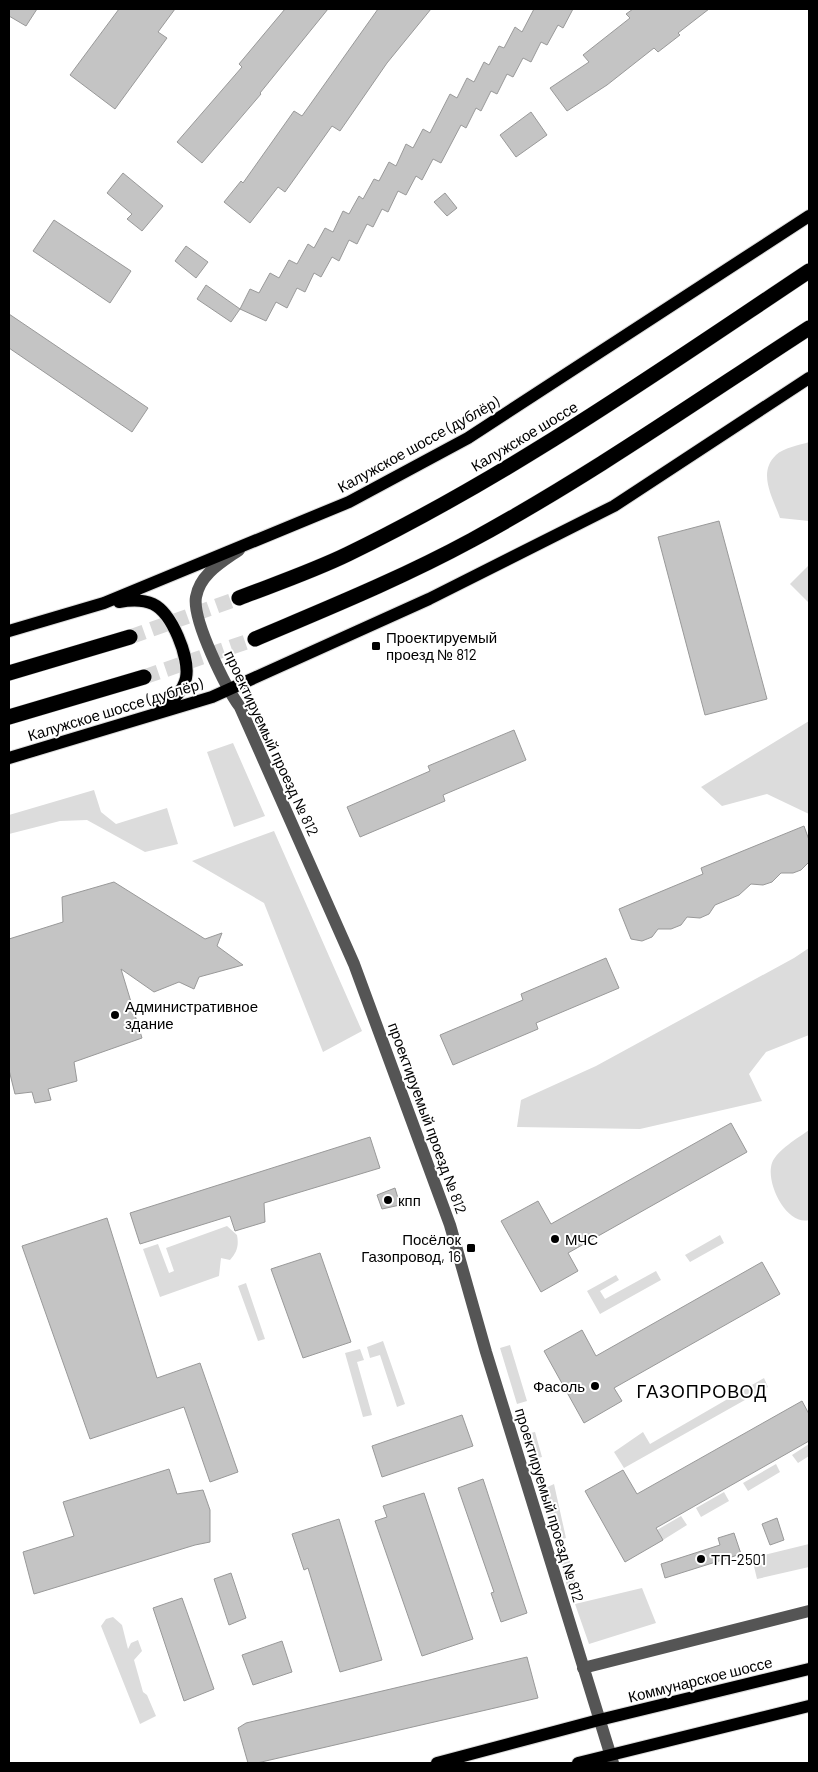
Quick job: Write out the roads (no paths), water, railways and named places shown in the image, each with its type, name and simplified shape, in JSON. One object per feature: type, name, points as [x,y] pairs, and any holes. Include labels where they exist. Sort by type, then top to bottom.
[{"type":"highway","name":"Калужское шоссе","points":[[239,598],[346,555],[472,488],[618,398],[809,271]]},
{"type":"highway","points":[[255,639],[359,596],[472,540],[567,485],[809,328]]},
{"type":"highway","points":[[9,673],[130,638]]},
{"type":"highway","points":[[9,717],[144,677]]},
{"type":"main road","name":"Калужское шоссе (дублёр)","points":[[9,631],[104,603],[243,548],[349,502],[468,438],[809,216]]},
{"type":"main road","name":"Калужское шоссе (дублёр)","points":[[9,758],[150,716],[228,690],[429,599],[614,506],[809,378]]},
{"type":"main road","points":[[104,603],[135,600],[152,603],[167,616],[175,631],[185,658],[186,678],[179,694],[150,716]]},
{"type":"main road","name":"Коммунарское шоссе","points":[[437,1763],[599,1720],[809,1669]]},
{"type":"main road","points":[[578,1763],[612,1759],[809,1706]]},
{"type":"street","name":"проектируемый проезд № 812","points":[[243,548],[213,568],[202,583],[196,597],[196,609],[228,690],[240,707],[354,964],[442,1203],[612,1759]]},
{"type":"street","points":[[583,1668],[809,1611]]},
{"type":"tunnel","points":[[130,637],[239,598]]},
{"type":"tunnel","points":[[144,677],[255,639]]},
{"type":"place","name":"Проектируемый проезд № 812","points":[[376,646]]},
{"type":"place","name":"Административное здание","points":[[115,1015]]},
{"type":"place","name":"кпп","points":[[388,1200]]},
{"type":"place","name":"МЧС","points":[[555,1239]]},
{"type":"place","name":"Посёлок Газопровод, 16","points":[[471,1248]]},
{"type":"place","name":"Фасоль","points":[[595,1386]]},
{"type":"place","name":"ТП-2501","points":[[701,1559]]},
{"type":"district","name":"ГАЗОПРОВОД","points":[[702,1391]]}]
